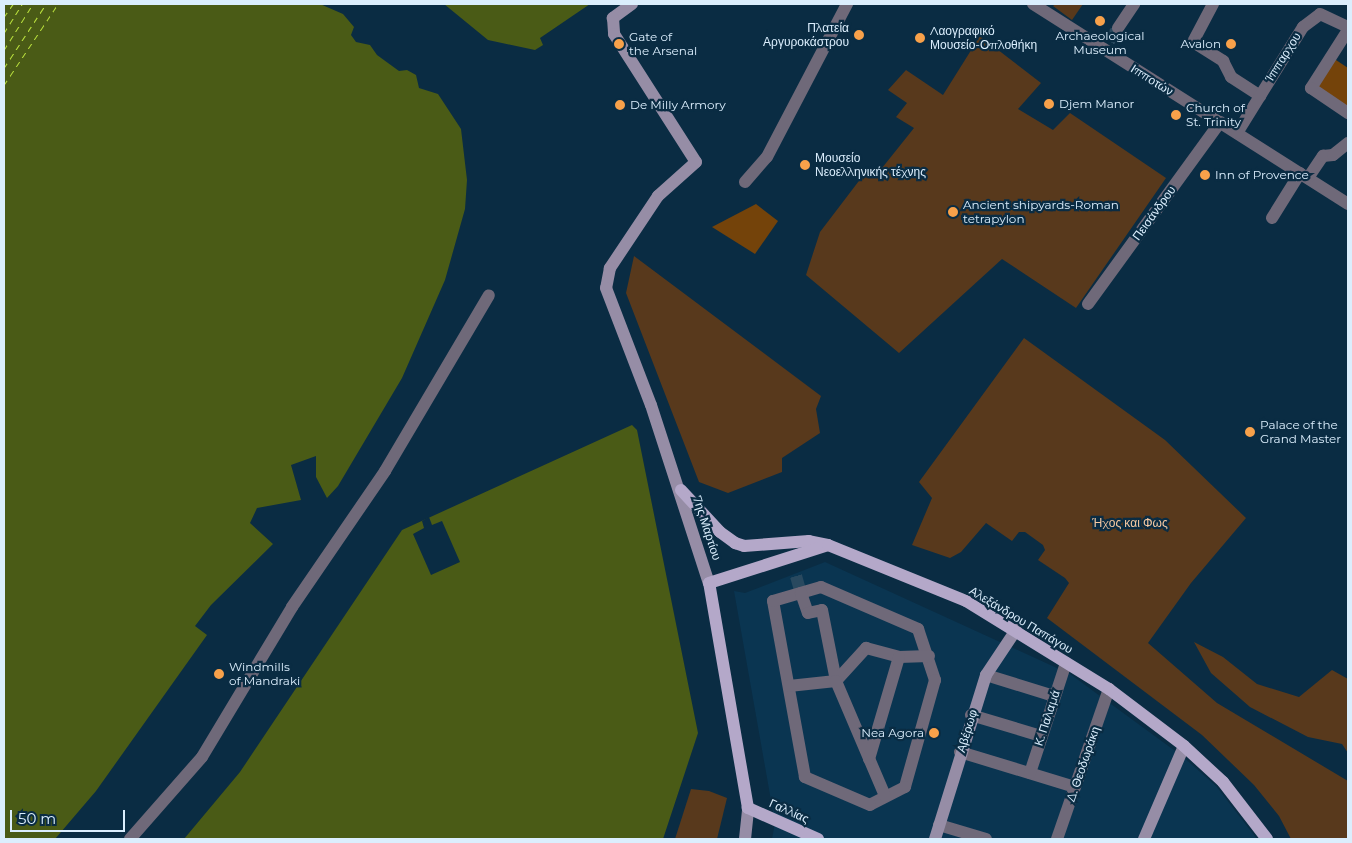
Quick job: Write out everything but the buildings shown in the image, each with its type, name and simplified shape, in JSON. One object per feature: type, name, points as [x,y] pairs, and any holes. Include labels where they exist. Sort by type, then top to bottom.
[{"type":"main road","name":"7ης Μαρτίου","points":[[632,4],[613,18],[614,34],[696,162],[658,196],[610,268],[606,288],[681,490],[709,583],[748,808],[745,839]]},
{"type":"main road","name":"Αλεξάνδρου Παπάγου","points":[[681,490],[720,532],[735,543],[744,546],[809,541],[828,545],[966,601],[1016,630],[1109,689],[1184,746],[1223,782],[1267,839]]},
{"type":"main road","points":[[709,583],[828,545]]},
{"type":"main road","name":"Αβέρωφ","points":[[935,839],[971,715],[986,675],[1016,630]]},
{"type":"main road","points":[[1144,839],[1184,746]]},
{"type":"main road","name":"Γαλλίας","points":[[748,808],[818,839]]},
{"type":"street","points":[[745,182],[767,157],[847,4]]},
{"type":"street","name":"Ιπποτών","points":[[1033,4],[1106,45],[1220,122],[1348,204]]},
{"type":"street","points":[[1118,28],[1134,4]]},
{"type":"street","points":[[1213,4],[1193,42],[1223,61],[1231,77],[1260,96]]},
{"type":"street","name":"Ίππαρχου","points":[[1237,133],[1303,27],[1320,14],[1348,29]]},
{"type":"street","points":[[1348,29],[1311,88],[1348,113]]},
{"type":"street","name":"Πεισάνδρου","points":[[1088,304],[1220,122]]},
{"type":"street","points":[[1272,218],[1304,176],[1323,156],[1333,155],[1348,143]]},
{"type":"street","points":[[130,839],[202,757],[292,607],[384,471],[489,295]]},
{"type":"street","points":[[821,587],[918,629],[927,657],[935,680],[905,787],[884,795],[870,805],[805,777],[792,686],[773,600],[801,596],[821,587]]},
{"type":"street","points":[[801,596],[808,613],[822,610],[836,681],[884,795]]},
{"type":"street","points":[[792,686],[836,681],[866,648],[899,658],[927,657]]},
{"type":"street","points":[[869,759],[899,658]]},
{"type":"street","name":"Κ. Παλαμά","points":[[1030,773],[1066,663]]},
{"type":"street","points":[[986,675],[1054,696]]},
{"type":"street","name":"Δ. Θεοδωράκη","points":[[1057,839],[1109,689]]},
{"type":"street","points":[[971,715],[1041,736]]},
{"type":"street","points":[[960,752],[1074,787]]},
{"type":"street","points":[[939,825],[986,839]]},
{"type":"shaded area","points":[[4,4],[320,4],[343,14],[354,27],[351,35],[356,42],[370,45],[377,55],[399,71],[407,70],[416,75],[419,88],[438,94],[461,129],[467,180],[465,209],[445,280],[402,378],[338,486],[327,498],[316,477],[316,456],[291,465],[301,500],[257,508],[250,523],[273,544],[211,605],[195,626],[207,635],[96,791],[55,839],[4,839]]},
{"type":"shaded area","points":[[444,4],[590,4],[540,38],[543,45],[535,50],[488,40]]},
{"type":"shaded area","points":[[1333,58],[1348,68],[1348,108],[1316,86]]},
{"type":"shaded area","points":[[756,204],[778,221],[755,254],[712,227]]},
{"type":"shaded area","points":[[632,425],[637,430],[698,733],[663,839],[184,839],[240,772],[402,530]]},
{"type":"shaded area","points":[[825,562],[1070,674],[1182,756],[1216,786],[1257,839],[772,839],[775,823],[734,591],[745,593]]},
{"type":"green space","name":"Archaeological Museum","points":[[1056,4],[1083,4],[1072,20],[1053,6]]},
{"type":"green space","points":[[980,36],[1041,83],[1018,109],[1053,130],[1070,113],[1166,178],[1076,308],[1002,259],[899,353],[806,275],[820,232],[868,169],[878,173],[914,128],[896,117],[907,103],[888,90],[906,70],[943,95]]},
{"type":"green space","points":[[634,256],[821,396],[816,409],[820,433],[782,458],[782,472],[728,493],[699,482],[626,293]]},
{"type":"green space","name":"Ήχος και Φως","points":[[1024,338],[1165,440],[1246,518],[1191,583],[1148,643],[1217,703],[1348,781],[1348,839],[1291,839],[1279,816],[1254,785],[1202,735],[1047,618],[1069,583],[1065,578],[1038,560],[1045,550],[1043,545],[1025,532],[1019,532],[1012,541],[986,523],[961,552],[950,558],[912,545],[932,498],[919,482]]},
{"type":"green space","points":[[1194,642],[1223,657],[1257,684],[1299,697],[1332,670],[1348,679],[1348,753],[1342,744],[1308,737],[1250,707],[1211,673]]},
{"type":"green space","points":[[691,789],[709,791],[727,798],[717,839],[675,839]]},
{"type":"pier","points":[[429,517],[432,525],[442,521],[460,562],[431,575],[413,534],[424,528],[422,521]]},
{"type":"ferry route","points":[[4,17],[13,4]]},
{"type":"ferry route","points":[[4,33],[22,4]]},
{"type":"ferry route","points":[[4,50],[33,4]]},
{"type":"ferry route","points":[[4,68],[46,4]]},
{"type":"ferry route","points":[[4,85],[58,4]]},
{"type":"tunnel","points":[[1109,41],[1118,28]]},
{"type":"tunnel","points":[[796,576],[801,593]]},
{"type":"place","name":"Archaeological Museum","points":[[1100,21]]},
{"type":"place","name":"Πλατεία Αργυροκάστρου","points":[[859,35]]},
{"type":"place","name":"Λαογραφικό Μουσείο-Οπλοθήκη","points":[[920,38]]},
{"type":"place","name":"Gate of the Arsenal","points":[[619,44]]},
{"type":"place","name":"Avalon","points":[[1231,44]]},
{"type":"place","name":"Djem Manor","points":[[1049,104]]},
{"type":"place","name":"De Milly Armory","points":[[620,105]]},
{"type":"place","name":"Church of St. Trinity","points":[[1176,115]]},
{"type":"place","name":"Μουσείο Νεοελληνικής τέχνης","points":[[805,165]]},
{"type":"place","name":"Inn of Provence","points":[[1205,175]]},
{"type":"place","name":"Ancient shipyards-Roman tetrapylon","points":[[953,212]]},
{"type":"place","name":"Palace of the Grand Master","points":[[1250,432]]},
{"type":"place","name":"Windmills of Mandraki","points":[[219,674]]},
{"type":"place","name":"Nea Agora","points":[[934,733]]}]
